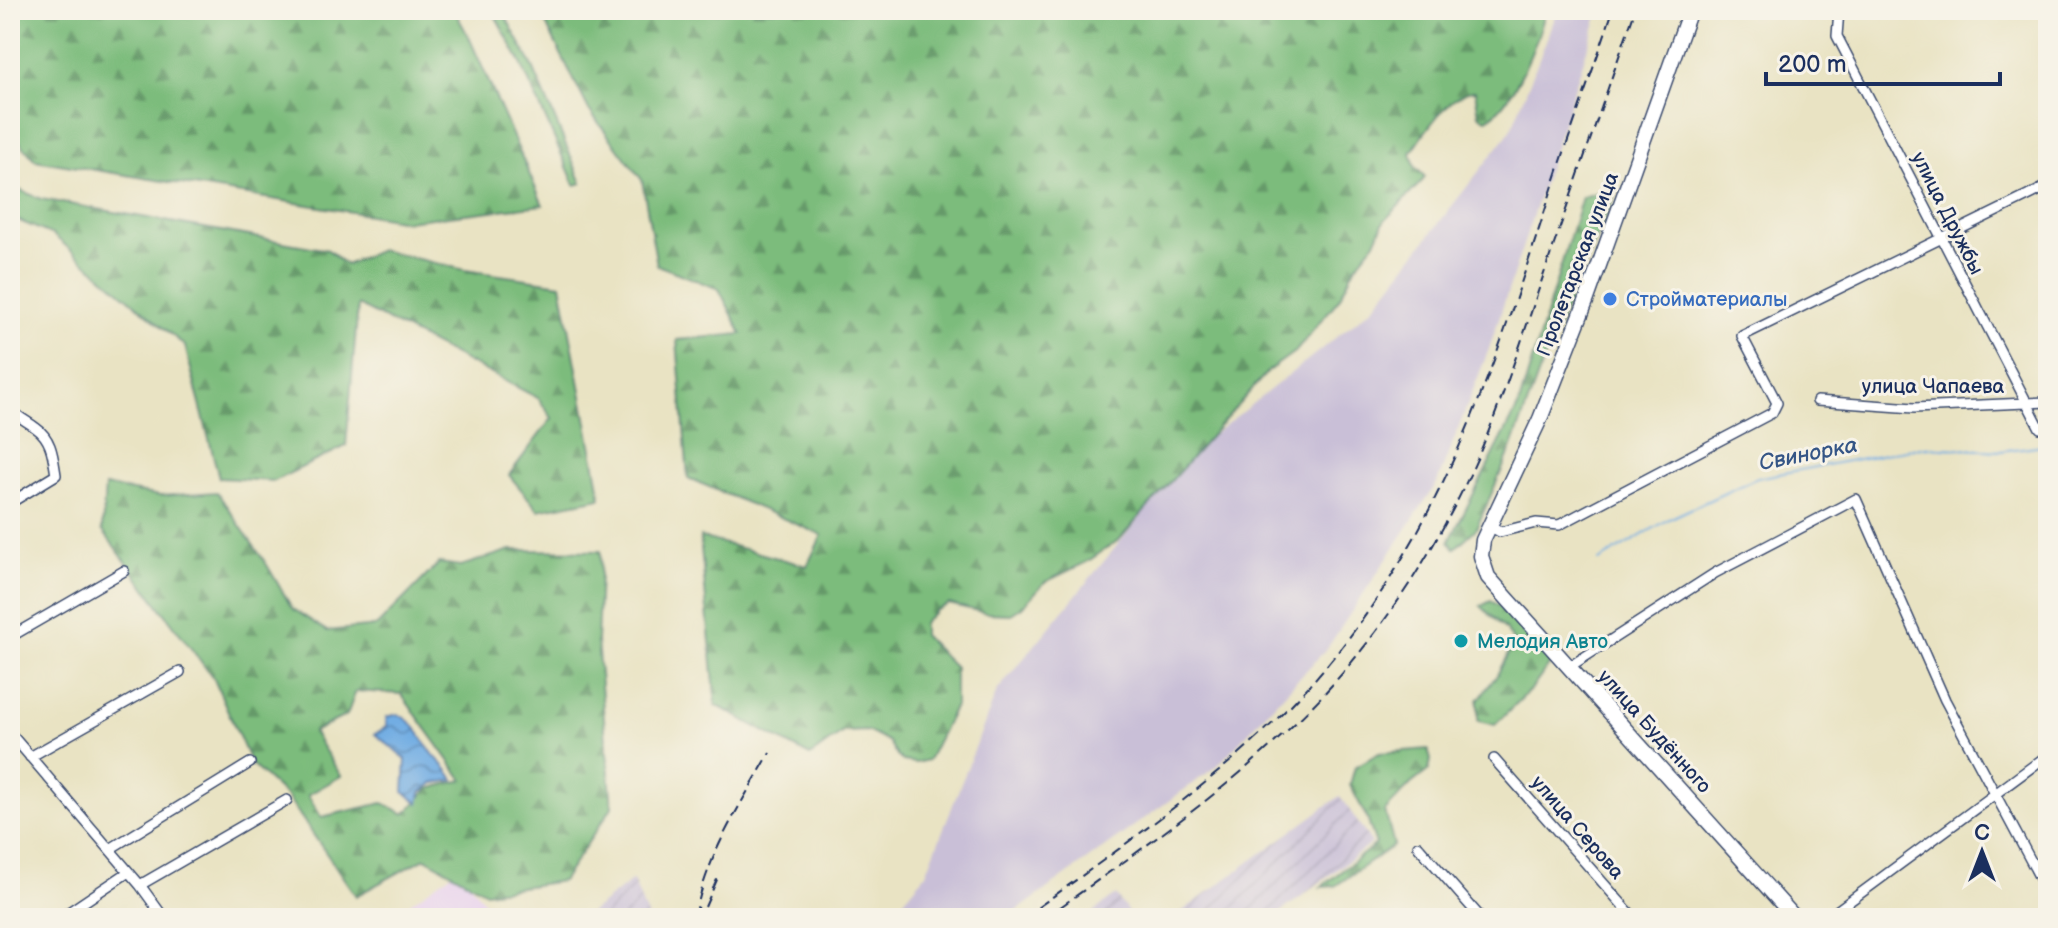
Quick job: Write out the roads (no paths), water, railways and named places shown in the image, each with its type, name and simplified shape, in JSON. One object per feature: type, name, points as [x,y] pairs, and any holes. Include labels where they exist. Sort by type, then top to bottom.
[{"type":"main road","name":"Пролетарская улица","points":[[1489,526],[1540,419],[1690,10]]},
{"type":"main road","name":"улица Будённого","points":[[1489,526],[1481,551],[1483,568],[1795,918]]},
{"type":"street","name":"улица Дружбы","points":[[1839,10],[1837,36],[2040,428]]},
{"type":"street","points":[[1489,526],[1500,532],[1536,523],[1559,525],[1772,413],[1777,403],[1742,336],[2048,186]]},
{"type":"street","name":"улица Чапаева","points":[[1817,401],[1914,408],[2048,402]]},
{"type":"street","points":[[10,408],[17,417],[39,429],[52,446],[56,475],[10,503]]},
{"type":"street","points":[[1569,667],[1715,573],[1856,499],[1945,700],[2048,893]]},
{"type":"street","points":[[10,637],[124,571]]},
{"type":"street","points":[[30,757],[180,672]]},
{"type":"street","points":[[10,733],[140,885],[164,918]]},
{"type":"street","points":[[1827,918],[2048,755]]},
{"type":"street","name":"улица Серова","points":[[1494,759],[1634,918]]},
{"type":"street","points":[[110,849],[250,763]]},
{"type":"street","points":[[140,885],[287,800]]},
{"type":"street","points":[[1418,846],[1481,918]]},
{"type":"street","points":[[60,918],[127,873]]},
{"type":"water","points":[[398,714],[416,728],[454,780],[434,783],[421,792],[419,803],[404,792],[406,759],[375,734],[387,726],[386,717]]},
{"type":"waterway","name":"Свинорка","points":[[1599,561],[1669,519],[1757,478],[1922,447],[2001,451],[2043,445]]},
{"type":"railway","points":[[1023,918],[1157,820],[1253,741],[1334,657],[1377,598],[1415,536],[1448,472],[1476,406],[1502,339],[1613,10]]},
{"type":"railway","points":[[1045,918],[1158,837],[1266,751],[1332,685],[1398,601],[1453,509],[1492,422],[1635,10]]},
{"type":"railway","points":[[695,918],[715,853],[770,753]]},
{"type":"railway","points":[[705,907],[719,875]]},
{"type":"place","name":"Стройматериалы","points":[[1610,299]]},
{"type":"place","name":"Мелодия Авто","points":[[1461,641]]}]
